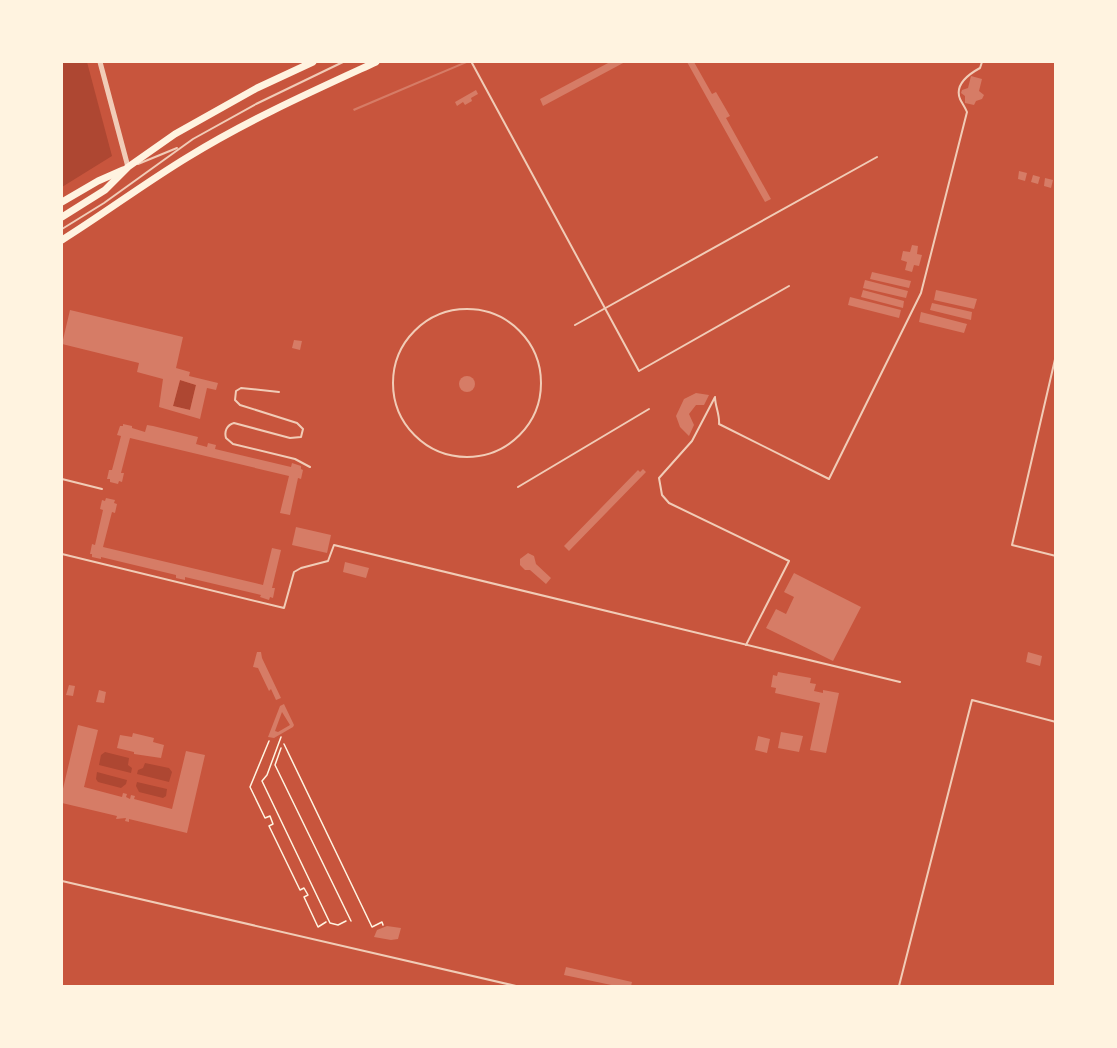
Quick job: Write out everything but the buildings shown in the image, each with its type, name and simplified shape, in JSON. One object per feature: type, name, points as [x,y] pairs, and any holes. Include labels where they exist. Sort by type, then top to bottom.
[{"type":"main road","points":[[62,217],[105,190],[128,167],[191,124],[257,88],[313,62]]},
{"type":"main road","points":[[62,240],[189,157],[293,100],[376,62]]},
{"type":"main road","points":[[62,202],[128,167]]},
{"type":"street","points":[[100,62],[128,167]]},
{"type":"lane","points":[[62,229],[104,203],[182,146],[265,100],[343,62]]},
{"type":"lane","points":[[746,645],[789,561],[669,503],[662,495],[659,478],[692,441],[715,397],[715,408],[720,418],[719,424],[829,479],[921,292],[967,112],[958,91],[969,74],[980,68],[982,62]]},
{"type":"lane","points":[[472,63],[639,371],[789,286]]},
{"type":"lane","points":[[128,167],[182,146]]},
{"type":"lane","points":[[575,325],[878,157]]},
{"type":"lane","points":[[457,309],[489,312],[507,321],[532,348],[539,366],[541,384],[538,401],[529,422],[517,436],[502,447],[486,454],[473,456],[454,455],[425,443],[416,436],[404,420],[393,391],[394,373],[399,354],[413,331],[435,316],[457,309]]},
{"type":"lane","points":[[1056,355],[1012,545],[1056,556]]},
{"type":"lane","points":[[279,392],[241,388],[235,397],[240,405],[300,425],[304,430],[301,437],[290,438],[234,423],[226,430],[226,438],[233,444],[295,459],[310,466]]},
{"type":"lane","points":[[518,487],[649,409]]},
{"type":"lane","points":[[62,479],[102,489]]},
{"type":"lane","points":[[62,554],[284,608],[294,572],[328,561],[334,545],[900,682]]},
{"type":"lane","points":[[899,987],[972,700],[1056,722]]},
{"type":"lane","points":[[62,881],[516,987]]},
{"type":"path","points":[[281,736],[267,775],[262,781],[330,923],[338,925],[346,921]]},
{"type":"path","points":[[269,741],[250,787],[265,818],[270,816],[273,824],[269,826],[300,890],[304,888],[308,895],[304,897],[318,927],[327,922]]},
{"type":"path","points":[[284,744],[372,927],[382,922],[383,925]]},
{"type":"path","points":[[281,748],[275,765],[351,921]]},
{"type":"shaded area","points":[[62,62],[87,62],[112,156],[62,187]]},
{"type":"shaded area","points":[[180,380],[196,385],[190,410],[173,406]]},
{"type":"shaded area","points":[[105,752],[129,758],[128,765],[132,768],[131,773],[99,765],[101,755]]},
{"type":"shaded area","points":[[145,763],[169,768],[172,772],[169,782],[137,774]]},
{"type":"shaded area","points":[[97,772],[127,780],[126,784],[121,788],[98,782]]},
{"type":"shaded area","points":[[137,782],[167,789],[166,796],[163,798],[139,792]]}]
